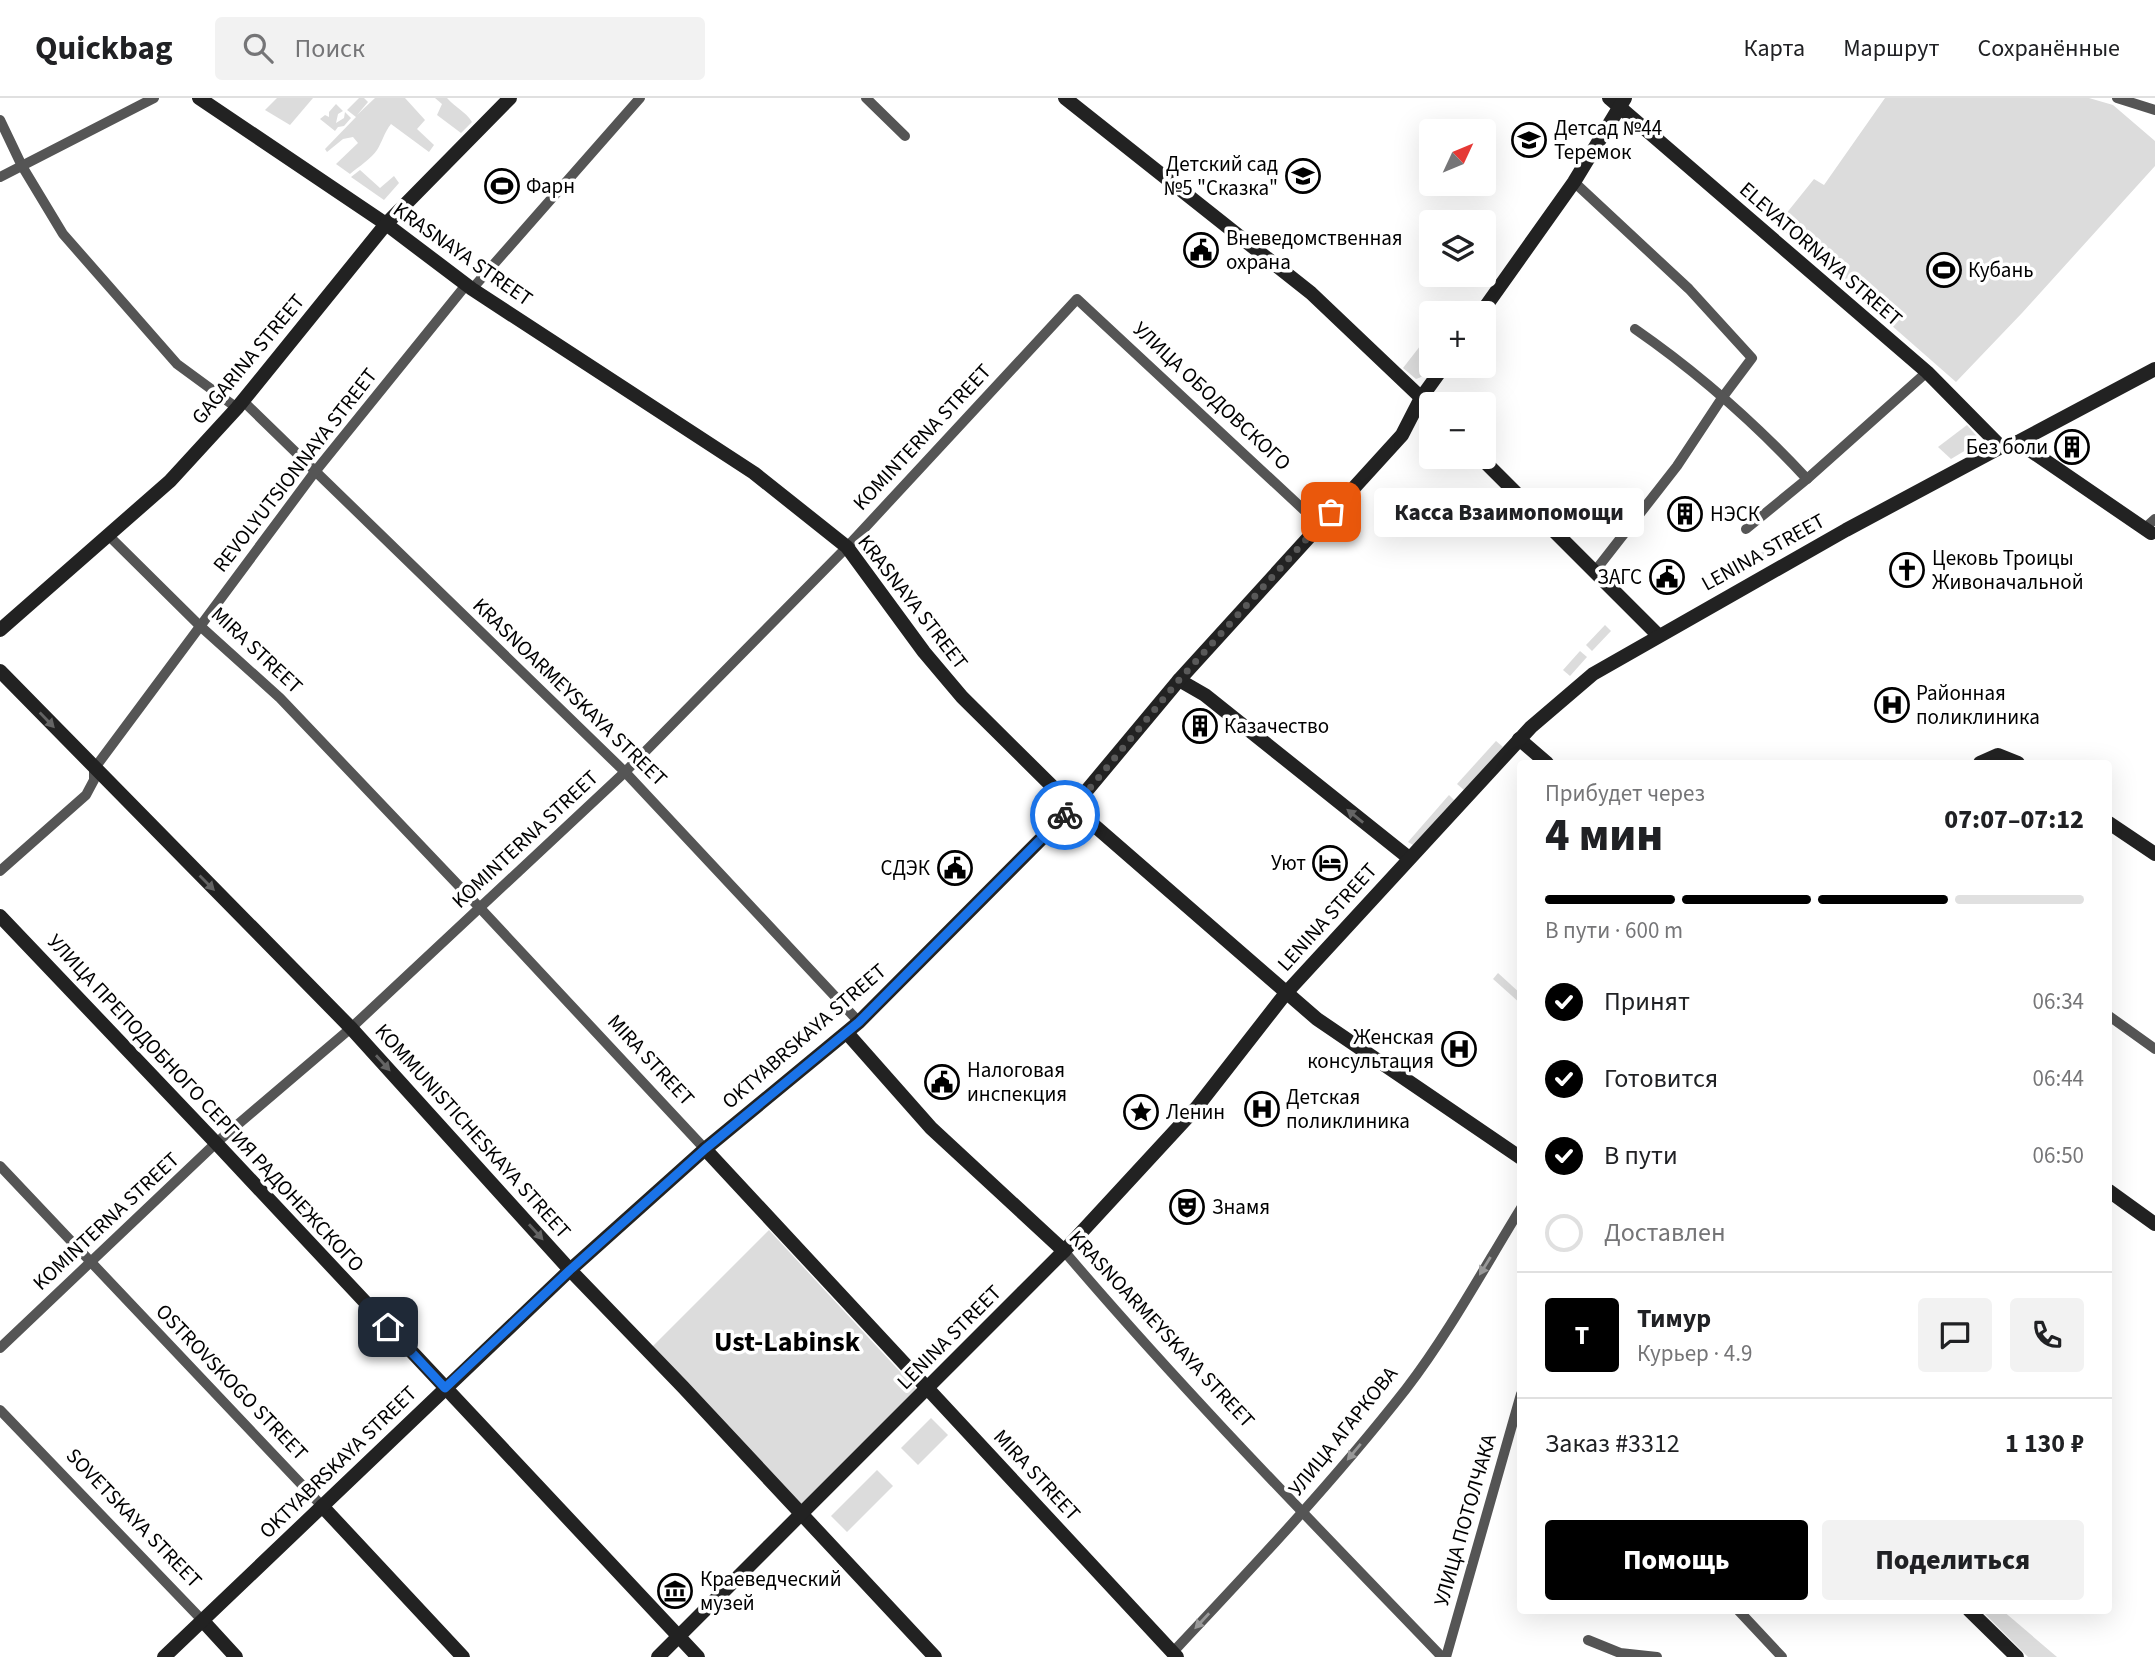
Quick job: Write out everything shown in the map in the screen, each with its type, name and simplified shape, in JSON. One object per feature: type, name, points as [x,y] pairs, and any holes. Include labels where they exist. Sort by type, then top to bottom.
[{"type":"street","points":[[0,177],[154,98]]},
{"type":"street","name":"KRASNAYA STREET","points":[[199,98],[386,224],[469,287],[754,473],[847,547],[924,652],[962,697],[1073,807],[1317,1019],[1517,1155]]},
{"type":"street","name":"GAGARINA STREET","points":[[2,623],[170,481],[240,405],[386,224],[510,98]]},
{"type":"street","name":"REVOLYUTSIONNAYA STREET","points":[[0,871],[86,795],[94,780],[94,769],[314,472],[469,287],[640,98]]},
{"type":"street","points":[[866,98],[905,136]]},
{"type":"street","points":[[1065,98],[1311,293],[1419,396]]},
{"type":"street","points":[[2117,98],[2155,110]]},
{"type":"street","points":[[1490,301],[1574,182],[1618,101]]},
{"type":"street","name":"ELEVATORNAYA STREET","points":[[1618,101],[1927,372],[2001,447]]},
{"type":"street","name":"KRASNOARMEYSKAYA STREET","points":[[0,120],[22,166],[62,234],[177,364],[240,405],[314,472],[625,772],[859,1022]]},
{"type":"street","points":[[1574,182],[1689,289],[1752,358],[1676,466],[1595,571]]},
{"type":"street","name":"KOMINTERNA STREET","points":[[0,1348],[216,1143],[351,1028],[625,772],[847,547],[1077,299]]},
{"type":"street","name":"УЛИЦА ОБОДОВСКОГО","points":[[1077,299],[1319,524]]},
{"type":"street","points":[[1634,329],[1677,358],[1770,439],[1807,479]]},
{"type":"street","name":"LENINA STREET","points":[[658,1657],[1064,1251],[1198,1107],[1286,993],[1519,739],[1593,674],[1846,530],[2155,369]]},
{"type":"street","points":[[1746,528],[1807,479],[1927,372]]},
{"type":"street","name":"OKTYABRSKAYA STREET","points":[[164,1657],[570,1270],[705,1149],[859,1022],[1073,807],[1179,680],[1402,435],[1419,412]]},
{"type":"street","points":[[2018,442],[2151,529]]},
{"type":"street","points":[[1492,469],[1658,635]]},
{"type":"street","name":"MIRA STREET","points":[[108,535],[199,625],[280,698],[480,908],[928,1388],[1173,1656]]},
{"type":"street","name":"KOMMUNISTICHESKAYA STREET","points":[[0,671],[351,1028],[570,1270],[935,1657]]},
{"type":"street","points":[[1179,680],[1205,695],[1409,859]]},
{"type":"street","points":[[1519,739],[1544,760]]},
{"type":"street","points":[[1986,760],[1998,755],[2010,760]]},
{"type":"street","points":[[2112,825],[2155,854]]},
{"type":"street","name":"УЛИЦА ПРЕПОДОБНОГО СЕРГИЯ РАДОНЕЖСКОГО","points":[[0,916],[698,1657]]},
{"type":"street","points":[[2112,1018],[2155,1049]]},
{"type":"street","name":"KRASNOARMEYSKAYA STREET","points":[[846,1033],[931,1128],[1064,1251],[1112,1308],[1303,1513],[1444,1657]]},
{"type":"street","name":"OSTROVSKOGO STREET","points":[[0,1166],[463,1657]]},
{"type":"street","points":[[2112,1193],[2155,1224]]},
{"type":"street","name":"УЛИЦА АГАРКОВА","points":[[1173,1656],[1303,1513],[1407,1387],[1439,1341],[1517,1214]]},
{"type":"street","name":"УЛИЦА ПОТОЛЧАКА","points":[[1444,1657],[1517,1408]]},
{"type":"street","name":"SOVETSKAYA STREET","points":[[0,1410],[236,1657]]},
{"type":"street","points":[[1742,1614],[1782,1657]]},
{"type":"street","points":[[1973,1614],[2017,1657]]},
{"type":"street","points":[[1588,1640],[1620,1653],[1657,1657]]},
{"type":"shaded area","points":[[277,98],[313,98],[290,125],[265,110]]},
{"type":"shaded area","points":[[359,98],[368,102],[357,115],[375,98],[405,98],[425,120],[417,129],[434,145],[429,152],[391,124],[375,153],[350,174],[336,164],[358,143],[353,137],[343,139],[327,152],[325,149],[356,117],[347,110]]},
{"type":"shaded area","points":[[435,98],[447,98],[472,122],[461,133],[437,115],[442,104]]},
{"type":"shaded area","name":"Кубань","points":[[1885,98],[2089,98],[2113,105],[2155,141],[2155,166],[1956,382],[1777,225],[1814,179],[1824,185]]},
{"type":"shaded area","points":[[336,104],[343,111],[338,114],[336,123],[344,118],[345,112],[351,118],[335,131],[320,119],[325,115],[329,117],[329,112]]},
{"type":"shaded area","points":[[360,170],[380,188],[394,176],[399,183],[384,200],[351,177]]},
{"type":"shaded area","points":[[1419,347],[1419,378],[1416,379],[1403,368]]},
{"type":"shaded area","points":[[1967,425],[1981,441],[1951,459],[1938,447]]},
{"type":"shaded area","points":[[1803,528],[1807,534],[1748,568],[1745,562]]},
{"type":"shaded area","points":[[1605,625],[1611,631],[1592,651],[1586,645]]},
{"type":"shaded area","points":[[1580,651],[1587,657],[1570,676],[1563,670]]},
{"type":"shaded area","points":[[1496,741],[1503,747],[1464,790],[1457,784]]},
{"type":"shaded area","points":[[1449,795],[1455,801],[1417,844],[1408,842]]},
{"type":"shaded area","points":[[1498,973],[1517,990],[1517,1000],[1493,979]]},
{"type":"shaded area","points":[[769,1230],[917,1390],[803,1506],[652,1347]]},
{"type":"shaded area","points":[[931,1418],[948,1435],[918,1465],[901,1448]]},
{"type":"shaded area","points":[[877,1470],[893,1486],[847,1532],[831,1516]]},
{"type":"shaded area","points":[[1985,1614],[2007,1614],[2057,1657],[2028,1657]]},
{"type":"way so far","points":[[1065,815],[1179,680],[1331,512]]},
{"type":"place","name":"Детсад №44 Теремок","points":[[1529,140]]},
{"type":"place","name":"Детский сад №5 \"Сказка\"","points":[[1303,176]]},
{"type":"place","name":"Фарн","points":[[502,186]]},
{"type":"place","name":"Вневедомственная охрана","points":[[1201,250]]},
{"type":"place","name":"Кубань","points":[[1944,270]]},
{"type":"place","name":"Без боли","points":[[2072,447]]},
{"type":"place","name":"Касса Взаимопомощи","points":[[1331,512]]},
{"type":"place","name":"НЭСК","points":[[1685,514]]},
{"type":"place","name":"Цековь Троицы Живоначальной","points":[[1907,570]]},
{"type":"place","name":"ЗАГС","points":[[1667,577]]},
{"type":"place","name":"Районная поликлиника","points":[[1892,705]]},
{"type":"place","name":"Казачество","points":[[1200,726]]},
{"type":"place","name":"Уют","points":[[1330,863]]},
{"type":"place","name":"СДЭК","points":[[955,868]]},
{"type":"place","name":"Женская консультация","points":[[1459,1049]]},
{"type":"place","name":"Налоговая инспекция","points":[[942,1082]]},
{"type":"place","name":"Детская поликлиника","points":[[1262,1109]]},
{"type":"place","name":"Ленин","points":[[1141,1112]]},
{"type":"place","name":"Знамя","points":[[1187,1207]]},
{"type":"place","name":"Краеведческий музей","points":[[675,1591]]},
{"type":"district","name":"Ust-Labinsk","points":[[787,1341]]},
{"type":"route","points":[[388,1327],[445,1388],[570,1270],[705,1149],[859,1022],[1065,815]]}]
